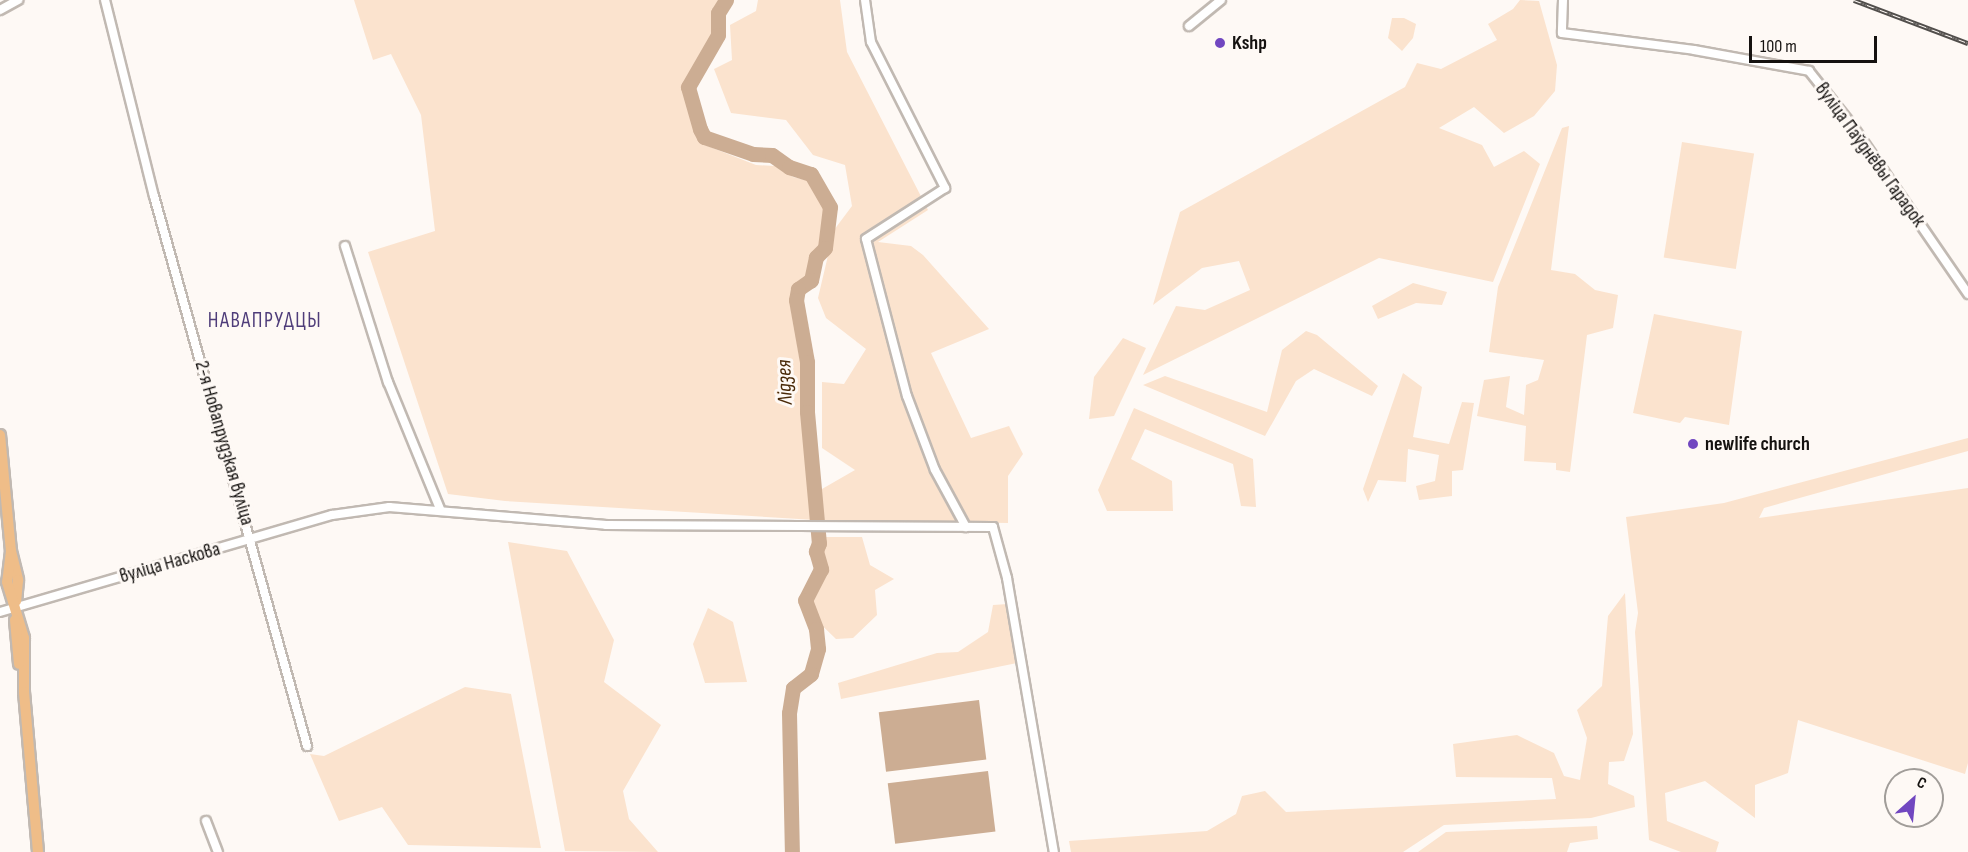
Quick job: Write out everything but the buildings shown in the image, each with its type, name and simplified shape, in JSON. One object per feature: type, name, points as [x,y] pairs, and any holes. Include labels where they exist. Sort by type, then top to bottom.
[{"type":"main road","points":[[0,435],[11,551],[18,580],[16,609],[24,638],[24,692],[38,852]]},
{"type":"street","points":[[0,10],[18,0]]},
{"type":"street","name":"2-я Новапрудзкая вуліца","points":[[105,0],[154,196],[252,540],[307,746]]},
{"type":"street","points":[[865,0],[871,42],[945,188],[866,239],[907,396],[934,471],[966,527]]},
{"type":"street","points":[[1189,26],[1221,0]]},
{"type":"street","name":"вуліца Паўднёвы Гарадок","points":[[1563,0],[1562,33],[1694,50],[1809,71],[1852,124],[1968,294]]},
{"type":"street","points":[[345,246],[388,382],[440,509]]},
{"type":"street","name":"вуліца Наскова","points":[[0,612],[332,516],[388,507],[440,509],[606,525],[807,528],[993,526],[1006,578],[1054,852]]},
{"type":"street","points":[[206,822],[218,852]]},
{"type":"shaded area","points":[[354,0],[724,0],[708,53],[686,85],[700,143],[756,165],[775,166],[793,177],[810,181],[829,216],[824,243],[812,261],[811,277],[798,288],[794,299],[801,337],[804,414],[815,493],[855,470],[822,448],[822,382],[844,384],[866,349],[826,318],[818,298],[834,230],[852,206],[845,165],[813,155],[786,120],[731,113],[714,69],[732,60],[730,25],[756,11],[758,0],[840,0],[847,52],[928,210],[878,242],[911,246],[923,255],[989,329],[931,353],[971,438],[1009,426],[1023,454],[1008,476],[1008,523],[815,520],[505,501],[448,494],[368,252],[435,231],[421,115],[391,54],[373,60]]},
{"type":"shaded area","points":[[1520,0],[1539,1],[1557,65],[1555,91],[1534,116],[1504,133],[1474,107],[1439,128],[1482,145],[1494,167],[1524,151],[1540,164],[1493,282],[1379,258],[1143,375],[1176,306],[1205,310],[1250,290],[1239,261],[1202,268],[1153,305],[1180,212],[1405,87],[1417,63],[1441,69],[1497,40],[1488,24],[1513,9]]},
{"type":"shaded area","points":[[1392,18],[1404,18],[1416,24],[1413,38],[1402,51],[1388,38]]},
{"type":"shaded area","points":[[1569,126],[1551,270],[1575,274],[1595,290],[1618,295],[1613,328],[1587,335],[1570,472],[1556,470],[1556,463],[1524,461],[1526,426],[1477,416],[1484,380],[1510,376],[1506,407],[1524,415],[1526,385],[1538,380],[1544,360],[1489,352],[1498,287],[1562,128]]},
{"type":"shaded area","points":[[1682,142],[1754,153],[1736,269],[1664,258]]},
{"type":"shaded area","points":[[1413,283],[1447,292],[1442,305],[1416,303],[1378,319],[1372,306]]},
{"type":"shaded area","points":[[1654,314],[1742,331],[1729,425],[1685,417],[1680,423],[1633,413]]},
{"type":"shaded area","points":[[1306,331],[1317,335],[1378,386],[1372,396],[1314,369],[1296,381],[1265,436],[1143,385],[1165,376],[1267,412],[1282,350]]},
{"type":"shaded area","points":[[1123,338],[1146,348],[1114,416],[1089,419],[1094,377]]},
{"type":"shaded area","points":[[1403,373],[1422,387],[1413,437],[1449,444],[1462,402],[1474,403],[1463,470],[1452,471],[1452,496],[1419,500],[1416,486],[1435,481],[1439,455],[1408,449],[1406,482],[1378,480],[1368,502],[1363,489]]},
{"type":"shaded area","points":[[1134,408],[1253,459],[1256,507],[1241,506],[1233,464],[1145,429],[1131,459],[1172,481],[1173,511],[1107,511],[1098,490]]},
{"type":"shaded area","points":[[1968,438],[1968,451],[1764,508],[1759,518],[1968,488],[1968,763],[1965,774],[1798,720],[1788,773],[1755,785],[1755,818],[1705,781],[1665,793],[1667,821],[1719,842],[1716,852],[1681,852],[1649,840],[1635,632],[1638,613],[1626,517],[1724,503]]},
{"type":"shaded area","points":[[819,537],[862,537],[870,565],[894,579],[875,590],[877,615],[853,638],[836,639],[806,610],[805,600],[820,569],[816,551]]},
{"type":"shaded area","points":[[508,542],[567,551],[614,640],[604,682],[661,725],[623,791],[629,819],[658,852],[565,851]]},
{"type":"shaded area","points":[[1625,593],[1633,734],[1624,761],[1609,762],[1608,784],[1634,796],[1635,807],[1591,818],[1444,825],[1403,852],[1071,852],[1069,841],[1207,831],[1236,814],[1242,796],[1265,791],[1286,812],[1556,799],[1552,778],[1456,777],[1453,744],[1517,735],[1554,753],[1564,776],[1580,780],[1587,738],[1577,710],[1602,686],[1608,616]]},
{"type":"shaded area","points":[[1008,604],[1017,663],[841,699],[838,683],[937,653],[958,652],[988,632],[993,605]]},
{"type":"shaded area","points":[[708,608],[733,622],[747,682],[705,683],[693,644]]},
{"type":"shaded area","points":[[465,687],[511,694],[541,848],[408,845],[382,807],[339,821],[310,754],[324,756]]},
{"type":"shaded area","points":[[979,700],[986,760],[886,772],[879,712]]},
{"type":"shaded area","points":[[988,771],[995,832],[895,844],[888,783]]},
{"type":"shaded area","points":[[1597,826],[1598,839],[1570,843],[1567,852],[1418,852],[1446,832]]},
{"type":"waterway","name":"Лідзея","points":[[726,0],[718,13],[718,35],[688,87],[704,137],[753,154],[772,155],[789,167],[811,174],[830,207],[825,248],[816,257],[811,280],[798,289],[796,300],[807,362],[807,412],[819,543],[816,551],[821,569],[805,600],[816,629],[818,649],[811,674],[793,688],[789,713],[792,852]]},
{"type":"railway","points":[[1854,0],[1968,43]]},
{"type":"place","name":"Kshp","points":[[1220,43]]},
{"type":"place","name":"newlife church","points":[[1693,444]]},
{"type":"district","name":"НАВАПРУДЦЫ","points":[[265,321]]}]
